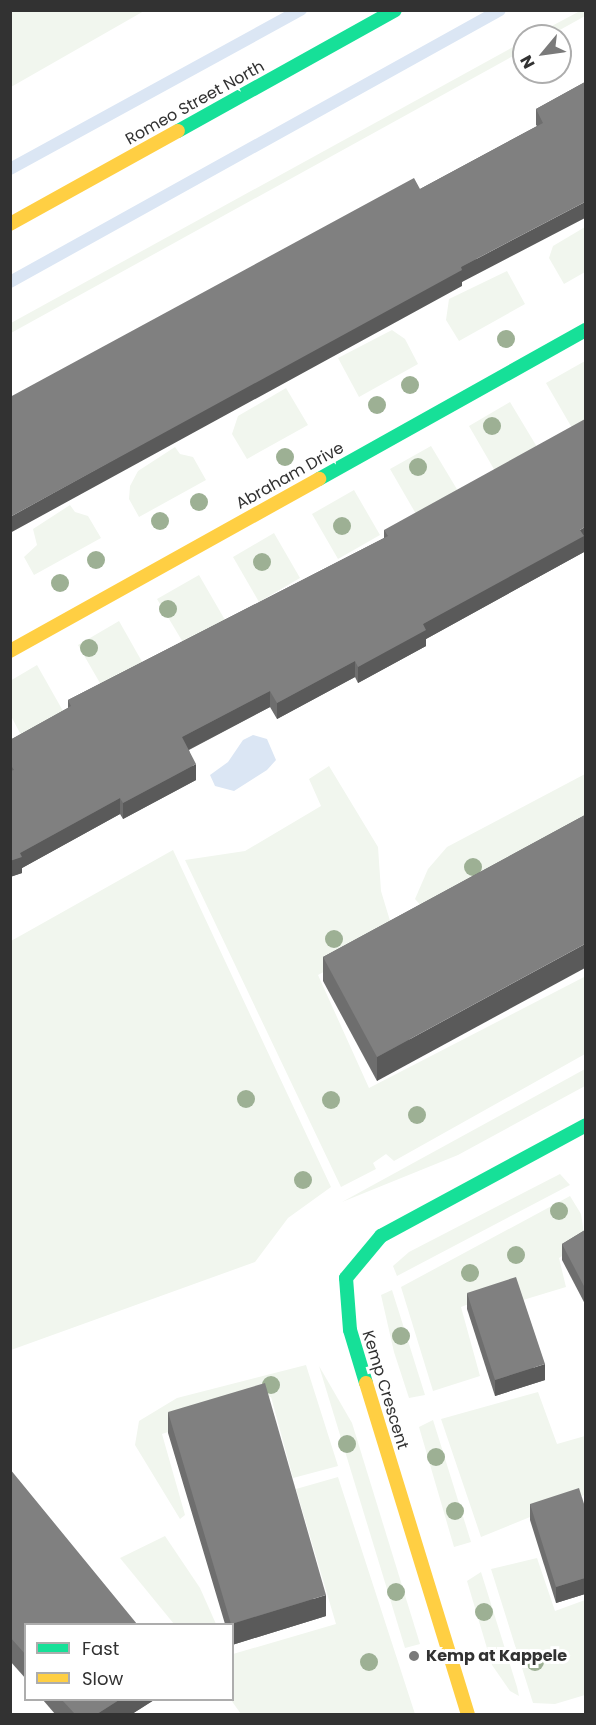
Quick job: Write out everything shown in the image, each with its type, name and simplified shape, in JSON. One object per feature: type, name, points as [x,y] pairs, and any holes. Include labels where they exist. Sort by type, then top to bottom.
[{"type":"street","name":"Romeo Street North","points":[[10,224],[395,10]]},
{"type":"street","name":"Abraham Drive","points":[[10,651],[585,330]]},
{"type":"street","name":"Kemp Crescent","points":[[468,1714],[350,1330],[346,1278],[381,1236],[585,1125]]},
{"type":"shaded area","points":[[11,10],[144,10],[144,11],[11,87]]},
{"type":"shaded area","points":[[580,11],[585,11],[585,16],[571,24],[556,24]]},
{"type":"shaded area","points":[[512,48],[512,57],[11,333],[11,323]]},
{"type":"shaded area","points":[[585,227],[585,272],[564,284],[549,258],[553,246]]},
{"type":"shaded area","points":[[507,271],[525,304],[459,341],[446,320],[449,299]]},
{"type":"shaded area","points":[[392,330],[405,339],[418,364],[359,397],[338,358]]},
{"type":"shaded area","points":[[585,361],[585,421],[572,428],[546,383]]},
{"type":"shaded area","points":[[286,388],[308,425],[247,459],[232,434],[238,416]]},
{"type":"shaded area","points":[[510,402],[537,447],[495,471],[469,426]]},
{"type":"shaded area","points":[[431,446],[458,491],[416,514],[390,469]]},
{"type":"shaded area","points":[[175,447],[180,454],[193,457],[206,480],[139,517],[129,499],[130,486],[138,471]]},
{"type":"shaded area","points":[[354,490],[380,535],[338,559],[312,514]]},
{"type":"shaded area","points":[[70,505],[75,512],[88,516],[101,538],[34,575],[24,557],[37,545],[33,529]]},
{"type":"shaded area","points":[[274,533],[300,578],[259,602],[233,557]]},
{"type":"shaded area","points":[[199,575],[225,620],[184,644],[157,599]]},
{"type":"shaded area","points":[[119,621],[145,667],[104,690],[78,645]]},
{"type":"shaded area","points":[[37,665],[63,711],[21,735],[11,716],[10,681]]},
{"type":"shaded area","points":[[329,766],[378,847],[381,891],[394,934],[318,975],[369,1088],[586,976],[585,1054],[394,1161],[386,1154],[373,1163],[376,1169],[341,1187],[185,860],[245,851],[321,806],[309,779]]},
{"type":"shaded area","points":[[585,774],[585,833],[423,908],[415,899],[428,869],[447,847]]},
{"type":"shaded area","points":[[173,850],[331,1187],[288,1218],[255,1262],[11,1350],[11,941]]},
{"type":"shaded area","points":[[585,1069],[585,1086],[458,1155],[342,1202]]},
{"type":"shaded area","points":[[560,1174],[570,1185],[397,1276],[393,1266],[409,1252]]},
{"type":"shaded area","points":[[570,1196],[581,1214],[585,1241],[559,1258],[566,1287],[523,1300],[516,1286],[461,1307],[480,1376],[433,1391],[401,1287]]},
{"type":"shaded area","points":[[392,1290],[425,1395],[409,1398],[394,1352],[381,1295]]},
{"type":"shaded area","points":[[306,1365],[338,1466],[293,1478],[271,1397],[162,1434],[185,1515],[180,1519],[135,1445],[139,1421],[177,1398]]},
{"type":"shaded area","points":[[319,1366],[352,1423],[420,1644],[405,1648]]},
{"type":"shaded area","points":[[538,1392],[557,1444],[585,1436],[585,1499],[584,1495],[481,1537],[441,1419]]},
{"type":"shaded area","points":[[433,1420],[471,1542],[454,1547],[419,1427]]},
{"type":"shaded area","points":[[338,1477],[415,1714],[241,1714],[232,1701],[234,1701],[234,1654],[336,1624],[296,1489]]},
{"type":"shaded area","points":[[165,1536],[200,1588],[216,1623],[173,1623],[120,1558]]},
{"type":"shaded area","points":[[537,1558],[555,1611],[585,1600],[585,1695],[555,1704],[533,1703],[491,1569]]},
{"type":"shaded area","points":[[481,1572],[519,1696],[510,1691],[492,1665],[467,1581]]},
{"type":"water","points":[[253,735],[267,739],[276,760],[267,770],[234,791],[215,786],[210,775],[228,762],[243,740]]},
{"type":"building","points":[[585,82],[585,202],[461,267],[462,270],[10,517],[10,397],[414,178],[420,189],[543,123],[536,109]]},
{"type":"building","points":[[585,419],[585,527],[580,530],[584,536],[423,624],[426,630],[358,667],[355,661],[277,703],[270,691],[182,737],[196,764],[123,803],[120,798],[20,853],[22,857],[10,861],[10,771],[14,770],[10,764],[10,740],[71,706],[68,700],[388,536],[384,530]]},
{"type":"building","points":[[585,815],[585,944],[377,1057],[323,957]]},
{"type":"building","points":[[585,1230],[585,1288],[562,1244]]},
{"type":"building","points":[[516,1277],[545,1364],[495,1380],[467,1293]]},
{"type":"building","points":[[265,1383],[326,1595],[231,1623],[168,1412]]},
{"type":"building","points":[[10,1469],[136,1623],[24,1623],[24,1653],[10,1637]]},
{"type":"building","points":[[579,1488],[585,1507],[585,1578],[556,1587],[530,1504]]},
{"type":"building","points":[[63,1701],[117,1701],[97,1714],[75,1714]]},
{"type":"waterway","points":[[10,169],[301,10]]},
{"type":"waterway","points":[[10,282],[500,10]]},
{"type":"traffic: fast","points":[[178,131],[395,10]]},
{"type":"traffic: fast","points":[[319,479],[586,330]]},
{"type":"traffic: fast","points":[[366,1383],[350,1330],[346,1278],[381,1236],[586,1125]]},
{"type":"traffic: slow","points":[[10,224],[178,131]]},
{"type":"traffic: slow","points":[[10,651],[319,479]]},
{"type":"traffic: slow","points":[[366,1383],[468,1714]]},
{"type":"place","name":"Kemp at Kappele","points":[[414,1656]]}]
